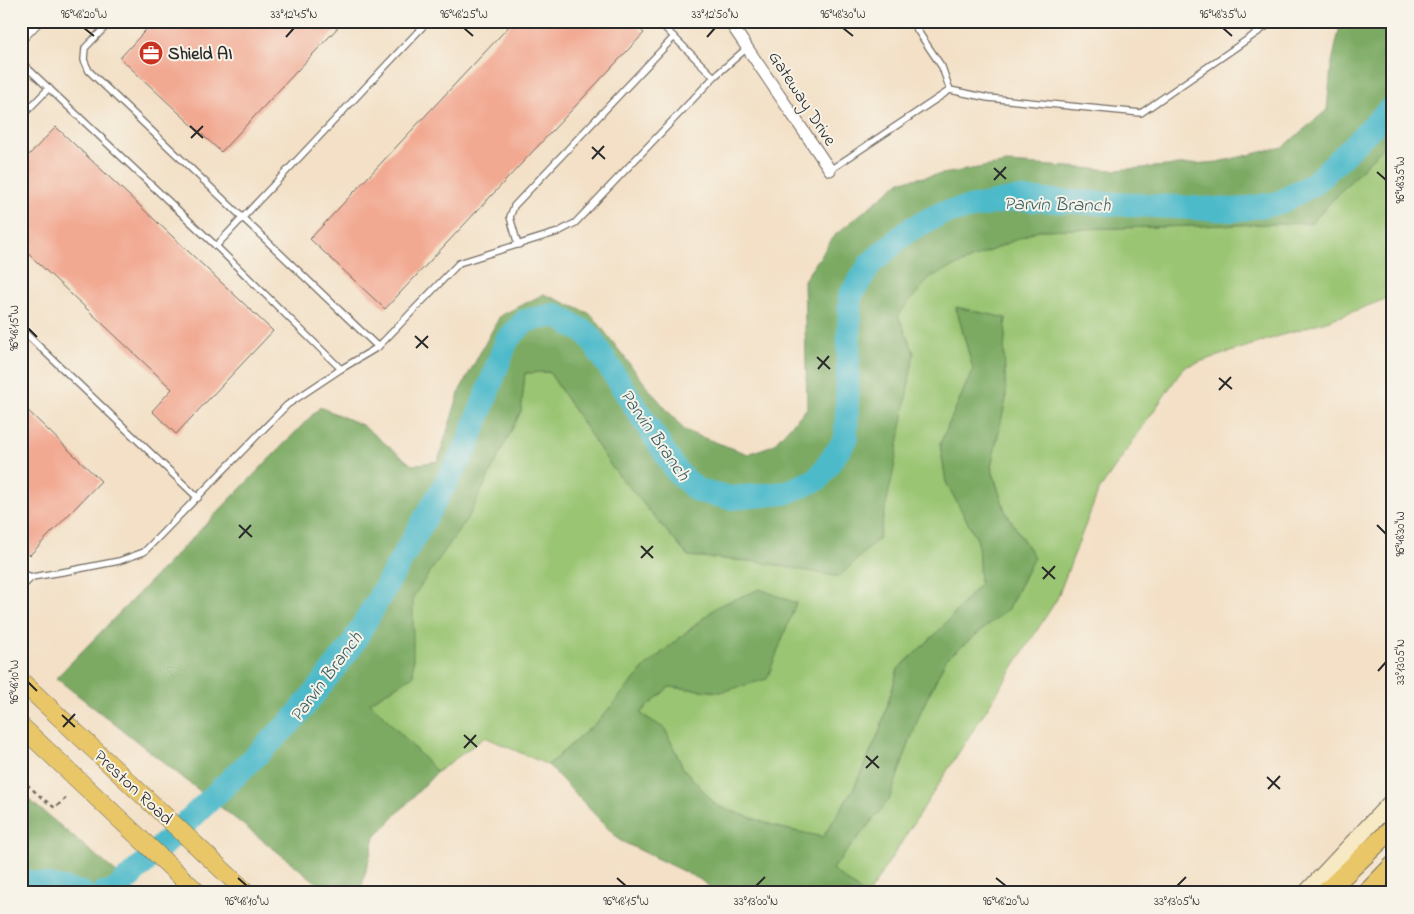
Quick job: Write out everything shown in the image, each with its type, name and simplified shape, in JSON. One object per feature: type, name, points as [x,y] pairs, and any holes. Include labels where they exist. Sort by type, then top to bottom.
[{"type":"highway","points":[[1325,893],[1393,828]]},
{"type":"highway","points":[[1367,893],[1393,866]]},
{"type":"main road","name":"Preston Road","points":[[21,681],[247,893]]},
{"type":"main road","name":"Preston Road","points":[[21,726],[198,893]]},
{"type":"main road","points":[[1306,893],[1393,800]]},
{"type":"street","points":[[21,38],[37,21]]},
{"type":"street","name":"Gateway Drive","points":[[730,21],[830,170]]},
{"type":"lane","points":[[110,21],[85,48],[84,60],[89,71],[378,347]]},
{"type":"lane","points":[[216,246],[428,21]]},
{"type":"lane","points":[[658,21],[714,77]]},
{"type":"lane","points":[[911,21],[942,67],[950,90]]},
{"type":"lane","points":[[830,170],[950,90],[988,98],[1140,112],[1274,21]]},
{"type":"lane","points":[[518,245],[510,217],[514,206],[674,37]]},
{"type":"lane","points":[[21,588],[32,577],[119,561],[144,552],[287,406],[341,368],[378,347],[459,263],[558,232],[575,223],[714,77],[748,47]]},
{"type":"lane","points":[[21,62],[216,246],[341,368]]},
{"type":"lane","points":[[21,117],[49,88]]},
{"type":"lane","points":[[21,329],[198,498]]},
{"type":"lane","points":[[21,572],[32,577]]},
{"type":"path","points":[[21,779],[55,808],[68,796]]},
{"type":"green space","points":[[1341,21],[1393,21],[1393,136],[1311,223],[1038,230],[930,277],[898,315],[914,353],[894,468],[879,538],[839,577],[760,562],[688,556],[611,466],[549,372],[525,373],[521,411],[470,514],[413,597],[413,676],[370,702],[437,772],[375,837],[360,893],[330,893],[56,678],[320,407],[362,425],[412,465],[438,461],[460,390],[500,316],[544,294],[591,314],[649,389],[685,431],[748,454],[773,445],[807,408],[804,280],[835,235],[901,181],[1007,163],[1114,170],[1218,162],[1283,147],[1327,110],[1331,67]]},
{"type":"green space","points":[[1393,136],[1393,296],[1344,315],[1184,367],[1098,492],[1057,599],[869,893],[862,893],[832,869],[889,800],[920,713],[946,659],[1008,609],[1034,557],[1005,511],[991,466],[1006,399],[1004,353],[1006,318],[956,308],[973,369],[940,444],[946,482],[978,541],[980,584],[938,632],[898,669],[879,733],[854,788],[823,837],[781,828],[717,806],[683,768],[665,729],[640,713],[669,687],[721,692],[760,589],[718,606],[646,666],[600,719],[548,765],[485,737],[437,772],[370,702],[413,676],[412,597],[470,514],[521,411],[525,373],[549,372],[611,466],[688,556],[760,562],[914,353],[898,315],[930,277],[1038,230],[1311,223]]},
{"type":"green space","points":[[956,307],[1006,318],[1004,353],[1006,399],[991,467],[1005,511],[1034,557],[1008,609],[946,659],[920,713],[889,800],[832,869],[862,893],[718,893],[699,879],[619,840],[548,765],[600,719],[646,666],[718,606],[760,589],[796,603],[767,679],[721,692],[669,687],[640,713],[665,729],[683,768],[717,806],[781,828],[823,837],[854,788],[879,733],[898,669],[938,632],[980,584],[978,541],[946,482],[940,444],[973,369]]},
{"type":"green space","points":[[21,793],[130,884],[134,893],[21,893]]},
{"type":"building","points":[[154,21],[344,21],[221,152],[120,58]]},
{"type":"building","points":[[514,21],[631,21],[644,33],[385,309],[310,239]]},
{"type":"building","points":[[56,127],[273,331],[176,434],[152,411],[172,389],[21,247],[21,163]]},
{"type":"building","points":[[21,404],[101,481],[30,555],[21,547]]},
{"type":"waterway","name":"Parvin Branch","points":[[103,893],[115,891],[294,719],[350,648],[467,446],[507,340],[525,321],[555,315],[588,334],[678,473],[698,491],[732,498],[785,493],[818,479],[846,439],[850,296],[871,263],[909,230],[942,213],[1015,199],[1235,210],[1279,203],[1315,183],[1393,106]]},
{"type":"waterway","name":"Parvin Branch","points":[[21,880],[82,893]]},
{"type":"place","name":"Shield AI","points":[[151,53]]}]
